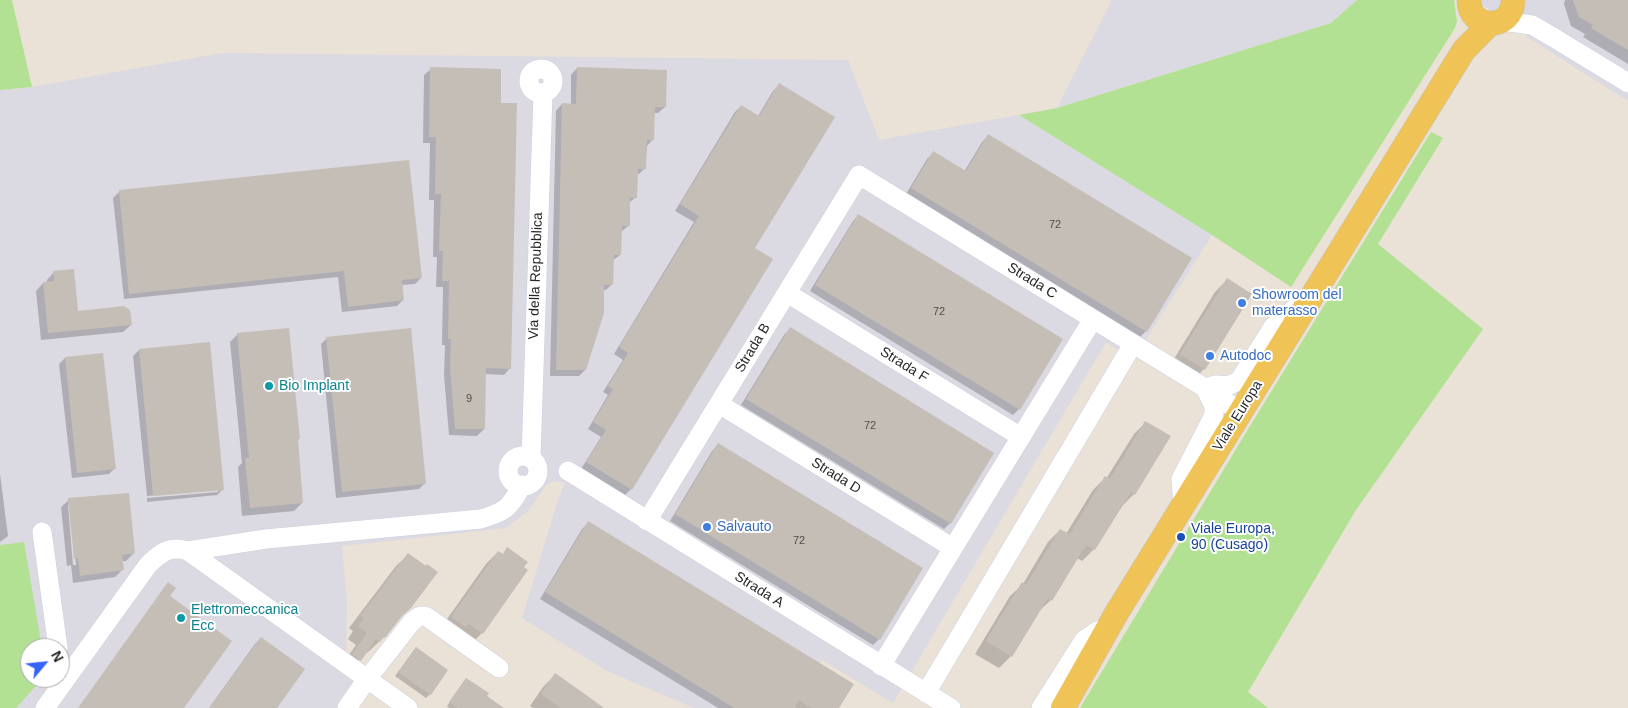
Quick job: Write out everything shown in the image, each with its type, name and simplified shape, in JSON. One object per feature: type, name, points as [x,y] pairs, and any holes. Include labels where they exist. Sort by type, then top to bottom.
[{"type":"main road","points":[[1470,6],[1481,21],[1505,12]]},
{"type":"main road","name":"Viale Europa","points":[[1464,50],[1470,6]]},
{"type":"main road","name":"Viale Europa","points":[[1063,708],[1183,505],[1464,50],[1505,12]]},
{"type":"street","points":[[1505,12],[1532,25],[1628,83]]},
{"type":"street","name":"Via della Repubblica","points":[[194,555],[266,539],[480,520],[508,508],[522,486],[532,482],[537,474],[536,465],[531,458],[543,93]]},
{"type":"street","name":"Strada B","points":[[647,522],[859,175]]},
{"type":"street","name":"Strada C","points":[[859,175],[1205,388],[1243,408]]},
{"type":"street","name":"Strada F","points":[[787,293],[1021,437]]},
{"type":"street","points":[[1183,505],[1182,479],[1214,415],[1214,406],[1205,388],[1216,385],[1227,386],[1239,381],[1273,327],[1315,293]]},
{"type":"street","points":[[881,666],[1093,319]]},
{"type":"street","points":[[926,693],[1134,344]]},
{"type":"street","name":"Strada D","points":[[719,404],[953,548]]},
{"type":"street","name":"Strada A","points":[[568,471],[647,522],[950,708]]},
{"type":"street","points":[[42,532],[57,638]]},
{"type":"street","points":[[70,673],[148,565],[161,553],[181,548],[194,555],[408,708]]},
{"type":"street","points":[[347,708],[367,679],[418,616],[432,621],[499,668]]},
{"type":"street","points":[[1041,708],[1084,640],[1097,631],[1108,629]]},
{"type":"street","points":[[45,708],[59,688]]},
{"type":"shaded area","points":[[1112,0],[1357,0],[1331,23],[1057,108]]},
{"type":"shaded area","points":[[1474,0],[1628,0],[1628,101],[1527,37],[1526,32]]},
{"type":"shaded area","points":[[222,53],[848,60],[879,140],[1019,115],[1212,235],[1133,360],[1106,342],[893,703],[822,660],[794,708],[694,708],[607,671],[522,618],[558,500],[565,483],[554,481],[546,485],[527,512],[506,528],[342,546],[347,601],[346,657],[364,670],[338,708],[0,708],[0,90],[32,87]]},
{"type":"green space","points":[[0,0],[12,0],[32,87],[0,90]]},
{"type":"green space","points":[[1357,0],[1454,0],[1457,21],[1455,28],[1291,287],[1212,235],[1019,115],[1057,108],[1331,23]]},
{"type":"green space","points":[[1431,132],[1443,138],[1378,244],[1483,329],[1356,510],[1248,692],[1268,708],[1080,708],[1250,426]]},
{"type":"green space","points":[[24,542],[40,638],[20,638],[20,688],[34,688],[16,708],[0,708],[0,545]]},
{"type":"building","points":[[1573,0],[1628,0],[1628,50],[1591,28],[1593,25],[1579,17]]},
{"type":"building","points":[[430,67],[501,69],[501,103],[517,103],[511,369],[486,368],[485,429],[455,429],[450,367],[451,339],[448,339],[449,281],[442,281],[443,251],[439,251],[441,194],[435,194],[436,137],[429,137]]},
{"type":"building","points":[[577,67],[667,70],[666,107],[655,107],[654,140],[647,140],[646,169],[638,169],[637,198],[630,198],[630,226],[622,226],[621,255],[614,255],[613,285],[604,285],[604,313],[586,370],[556,370],[562,103],[576,104]]},
{"type":"building","points":[[779,83],[835,117],[755,248],[773,259],[632,490],[586,462],[606,430],[593,422],[613,389],[608,386],[628,353],[619,347],[699,216],[680,204],[741,105],[759,116]]},
{"type":"building","points":[[988,134],[1192,258],[1147,332],[911,188],[933,151],[966,171]]},
{"type":"building","points":[[409,160],[422,278],[402,280],[404,300],[348,307],[344,271],[129,294],[119,190]]},
{"type":"building","points":[[858,214],[1063,339],[1020,410],[815,285]]},
{"type":"building","points":[[74,269],[78,311],[124,306],[130,310],[132,325],[48,333],[43,282],[54,281],[53,271]]},
{"type":"building","points":[[1227,278],[1252,294],[1205,370],[1180,354]]},
{"type":"building","points":[[790,327],[994,453],[951,524],[746,399]]},
{"type":"building","name":"Bio Implant","points":[[289,328],[300,439],[298,439],[303,503],[250,508],[245,458],[249,458],[237,333]]},
{"type":"building","points":[[411,328],[426,484],[342,492],[326,337]]},
{"type":"building","points":[[210,342],[224,490],[153,496],[139,349]]},
{"type":"building","points":[[103,353],[116,469],[77,473],[65,357]]},
{"type":"building","points":[[1145,421],[1171,436],[1135,495],[1131,492],[1095,550],[1086,545],[1052,601],[1048,598],[1012,657],[986,641],[1022,582],[1026,585],[1060,529],[1070,534],[1105,476],[1110,479]]},
{"type":"building","points":[[718,443],[923,568],[880,640],[675,514]]},
{"type":"building","points":[[129,493],[135,553],[122,555],[124,570],[80,576],[78,558],[74,559],[68,498]]},
{"type":"building","points":[[588,521],[854,684],[839,708],[811,708],[799,700],[794,708],[734,708],[545,592]]},
{"type":"building","points":[[507,547],[528,562],[524,567],[528,570],[483,634],[469,624],[466,627],[451,617],[498,551],[503,554]]},
{"type":"building","points":[[408,553],[438,572],[411,608],[402,616],[385,638],[380,642],[376,639],[361,661],[352,654],[367,633],[358,626],[364,619],[360,616]]},
{"type":"building","points":[[168,582],[176,588],[170,596],[232,641],[184,708],[78,708]]},
{"type":"building","points":[[261,637],[305,669],[277,708],[209,708]]},
{"type":"building","points":[[416,647],[448,670],[431,695],[398,672]]},
{"type":"building","points":[[555,673],[604,708],[561,708],[541,694]]},
{"type":"building","points":[[466,678],[489,693],[487,696],[504,708],[458,708],[449,702]]},
{"type":"place","name":"Showroom del materasso","points":[[1242,303]]},
{"type":"place","name":"Autodoc","points":[[1210,356]]},
{"type":"place","name":"Bio Implant","points":[[269,386]]},
{"type":"place","name":"Salvauto","points":[[707,527]]},
{"type":"place","name":"Viale Europa, 90 (Cusago)","points":[[1181,537]]},
{"type":"place","name":"Elettromeccanica Ecc","points":[[181,618]]}]
